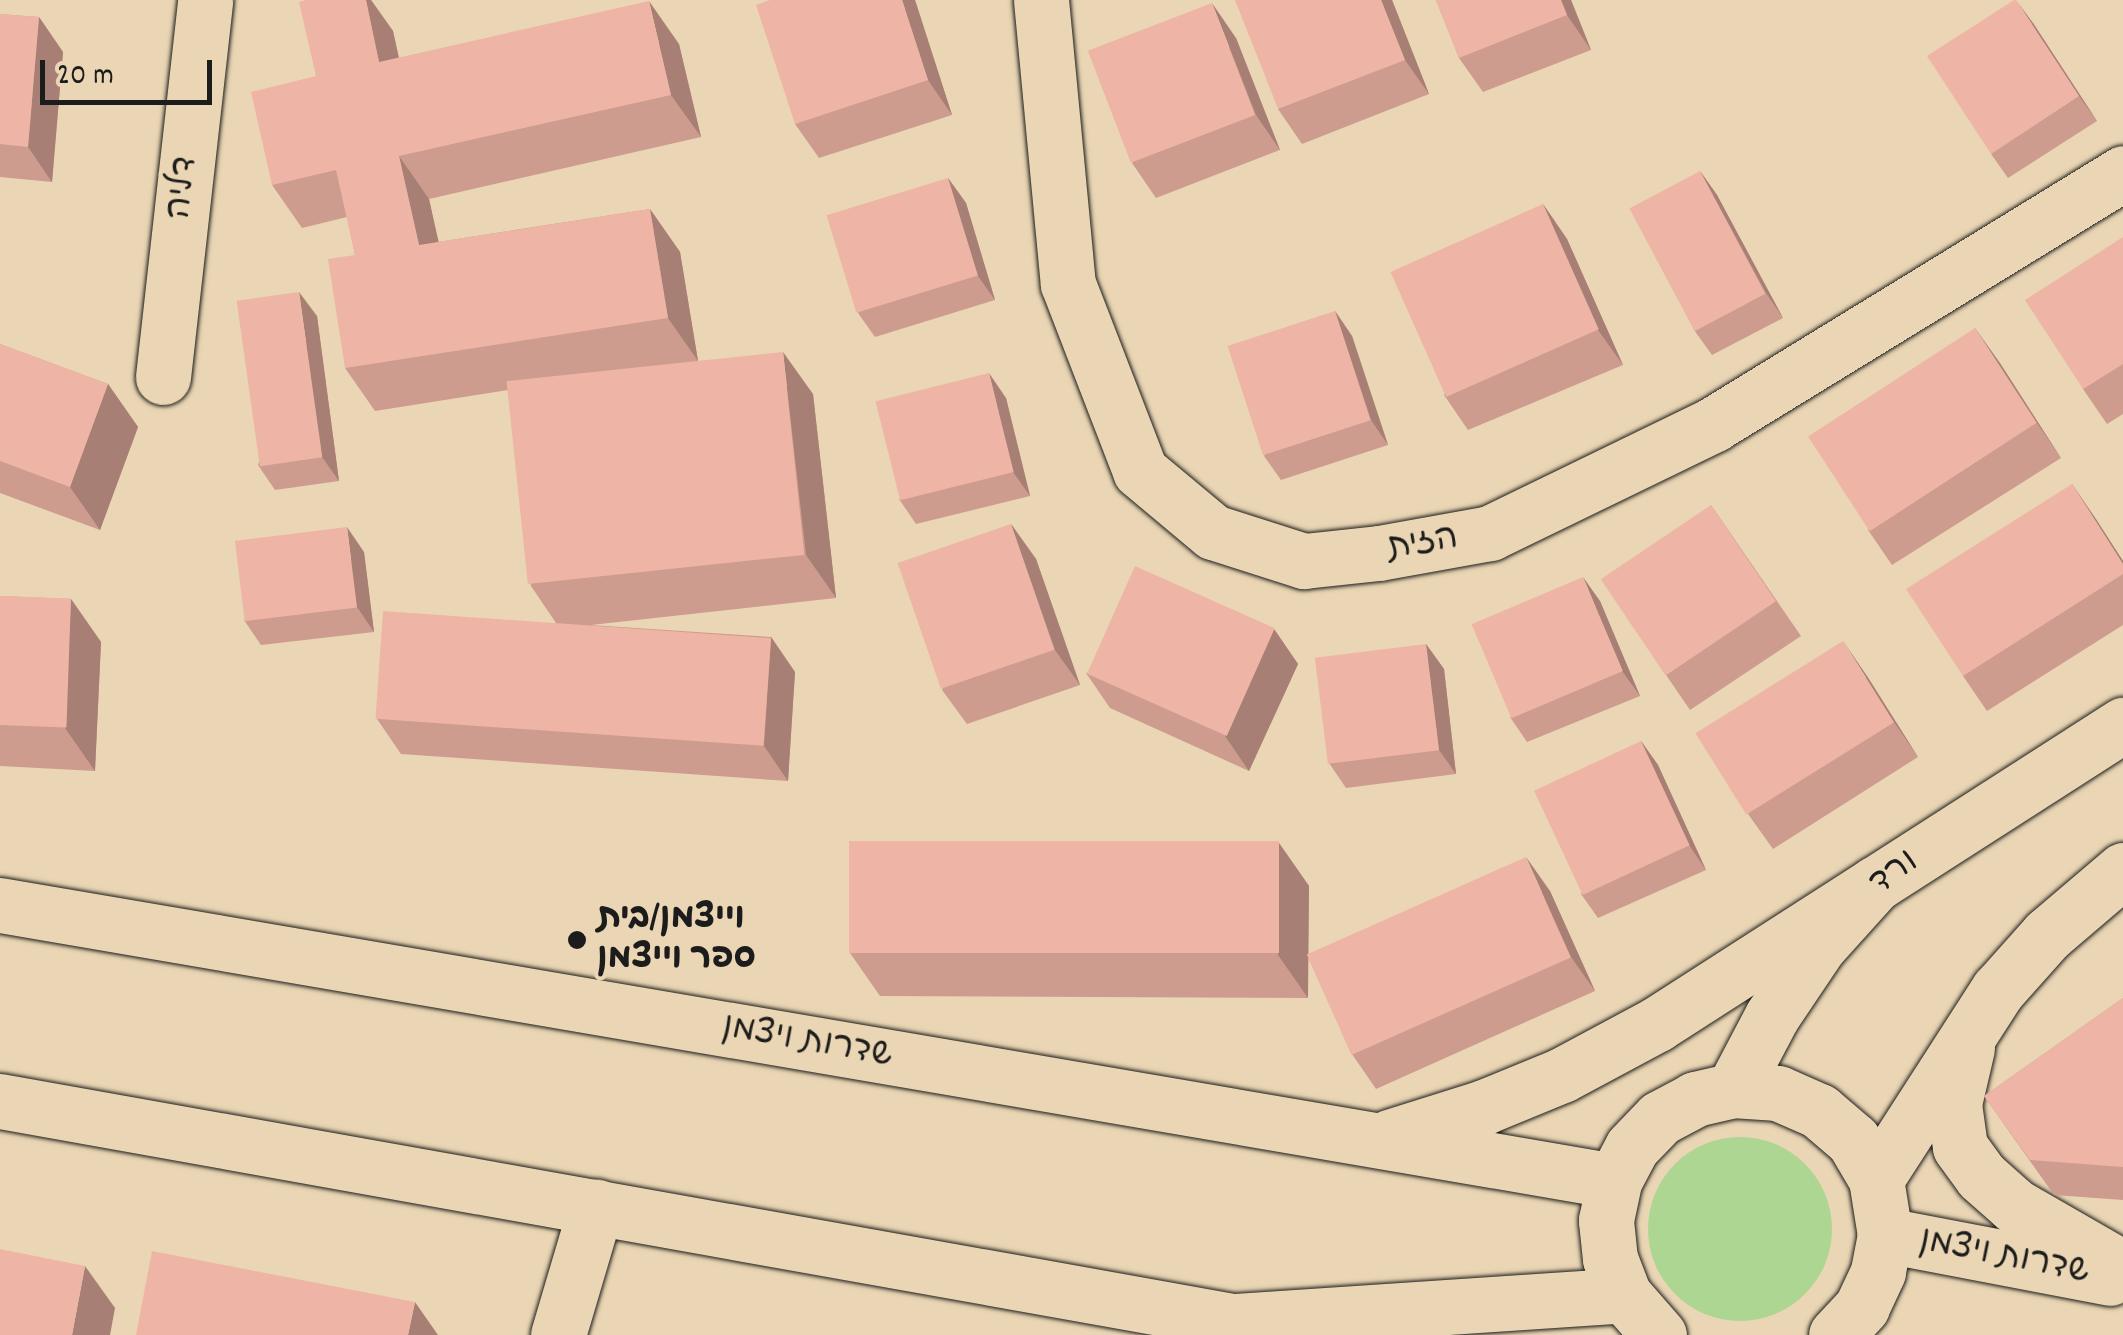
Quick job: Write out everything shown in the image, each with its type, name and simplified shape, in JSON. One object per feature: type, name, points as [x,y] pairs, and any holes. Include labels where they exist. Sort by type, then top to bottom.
[{"type":"street","name":"דליה","points":[[162,376],[205,0]]},
{"type":"street","name":"הזית","points":[[1041,0],[1068,284],[1140,472],[1213,532],[1304,561],[1379,554],[1490,533],[1714,424],[2123,173]]},
{"type":"street","name":"ורד","points":[[1733,1090],[1772,1016],[1819,946],[1874,884],[2123,725]]},
{"type":"street","points":[[1876,1179],[1976,1019],[2046,935],[2123,870]]},
{"type":"street","points":[[1376,1140],[1434,1125],[1562,1075],[1656,1024],[1874,884]]},
{"type":"street","name":"שדרות ויצמן","points":[[0,904],[1614,1181]]},
{"type":"street","points":[[1976,1019],[1954,1104],[1960,1147],[1982,1176],[2015,1206],[2123,1268]]},
{"type":"street","points":[[0,1100],[1247,1330],[1641,1315],[1610,1259],[1606,1220],[1614,1181],[1632,1147],[1660,1118],[1695,1099],[1733,1090],[1778,1093],[1819,1111],[1853,1140],[1876,1179],[1885,1235],[1878,1272],[1862,1306],[1837,1335]]},
{"type":"street","points":[[558,1335],[596,1207]]},
{"type":"street","name":"שדרות ויצמן","points":[[1885,1235],[2123,1281]]},
{"type":"green space","points":[[1740,1137],[1775,1144],[1805,1164],[1825,1194],[1832,1229],[1825,1264],[1805,1294],[1775,1314],[1740,1321],[1705,1314],[1675,1294],[1655,1264],[1648,1229],[1655,1194],[1675,1164],[1705,1144]]},
{"type":"building","points":[[366,0],[379,62],[649,1],[671,95],[399,156],[419,245],[650,209],[668,318],[345,368],[328,259],[355,255],[336,170],[272,185],[251,92],[316,76],[299,2]]},
{"type":"building","points":[[770,0],[902,0],[928,80],[795,124],[756,5]]},
{"type":"building","points":[[1235,0],[1381,0],[1405,60],[1278,109]]},
{"type":"building","points":[[1436,0],[1561,0],[1567,15],[1459,58]]},
{"type":"building","points":[[2014,0],[2079,96],[1991,154],[1927,56]]},
{"type":"building","points":[[1212,3],[1255,115],[1131,163],[1088,51]]},
{"type":"building","points":[[0,14],[39,17],[28,147],[0,144]]},
{"type":"building","points":[[1700,171],[1765,294],[1695,331],[1629,209]]},
{"type":"building","points":[[948,178],[978,276],[856,313],[827,215]]},
{"type":"building","points":[[1543,204],[1599,329],[1446,397],[1390,272]]},
{"type":"building","points":[[2123,237],[2123,364],[2083,389],[2025,300]]},
{"type":"building","points":[[299,292],[322,457],[260,466],[237,301]]},
{"type":"building","points":[[1335,311],[1371,420],[1263,455],[1228,346]]},
{"type":"building","points":[[1975,328],[2037,423],[1870,531],[1808,436]]},
{"type":"building","points":[[0,344],[108,384],[70,487],[0,461]]},
{"type":"building","points":[[783,352],[804,555],[528,584],[507,381]]},
{"type":"building","points":[[989,373],[1014,472],[900,500],[875,401]]},
{"type":"building","points":[[2072,484],[2123,564],[2123,574],[1963,676],[1906,589]]},
{"type":"building","points":[[1711,505],[1776,601],[1666,676],[1601,579]]},
{"type":"building","points":[[1011,524],[1054,650],[941,689],[898,563]]},
{"type":"building","points":[[347,527],[357,607],[245,621],[235,541]]},
{"type":"building","points":[[1135,566],[1275,628],[1227,736],[1087,674]]},
{"type":"building","points":[[1583,577],[1623,671],[1511,718],[1472,624]]},
{"type":"building","points":[[0,596],[71,598],[66,727],[0,725]]},
{"type":"building","points":[[383,611],[771,638],[764,746],[375,719]]},
{"type":"building","points":[[1843,641],[1894,722],[1746,815],[1695,733]]},
{"type":"building","points":[[1426,644],[1439,750],[1328,764],[1315,658]]},
{"type":"building","points":[[1641,741],[1690,845],[1583,895],[1534,791]]},
{"type":"building","points":[[849,841],[1279,841],[1279,953],[849,953]]},
{"type":"building","points":[[1526,857],[1571,957],[1351,1055],[1307,955]]},
{"type":"building","points":[[2123,998],[2123,1167],[2030,1160],[1984,1096]]},
{"type":"building","points":[[0,1249],[85,1266],[72,1335],[0,1335]]},
{"type":"building","points":[[152,1251],[415,1302],[408,1335],[136,1335]]},
{"type":"place","name":"וייצמן/בית ספר וייצמן","points":[[577,940]]}]
